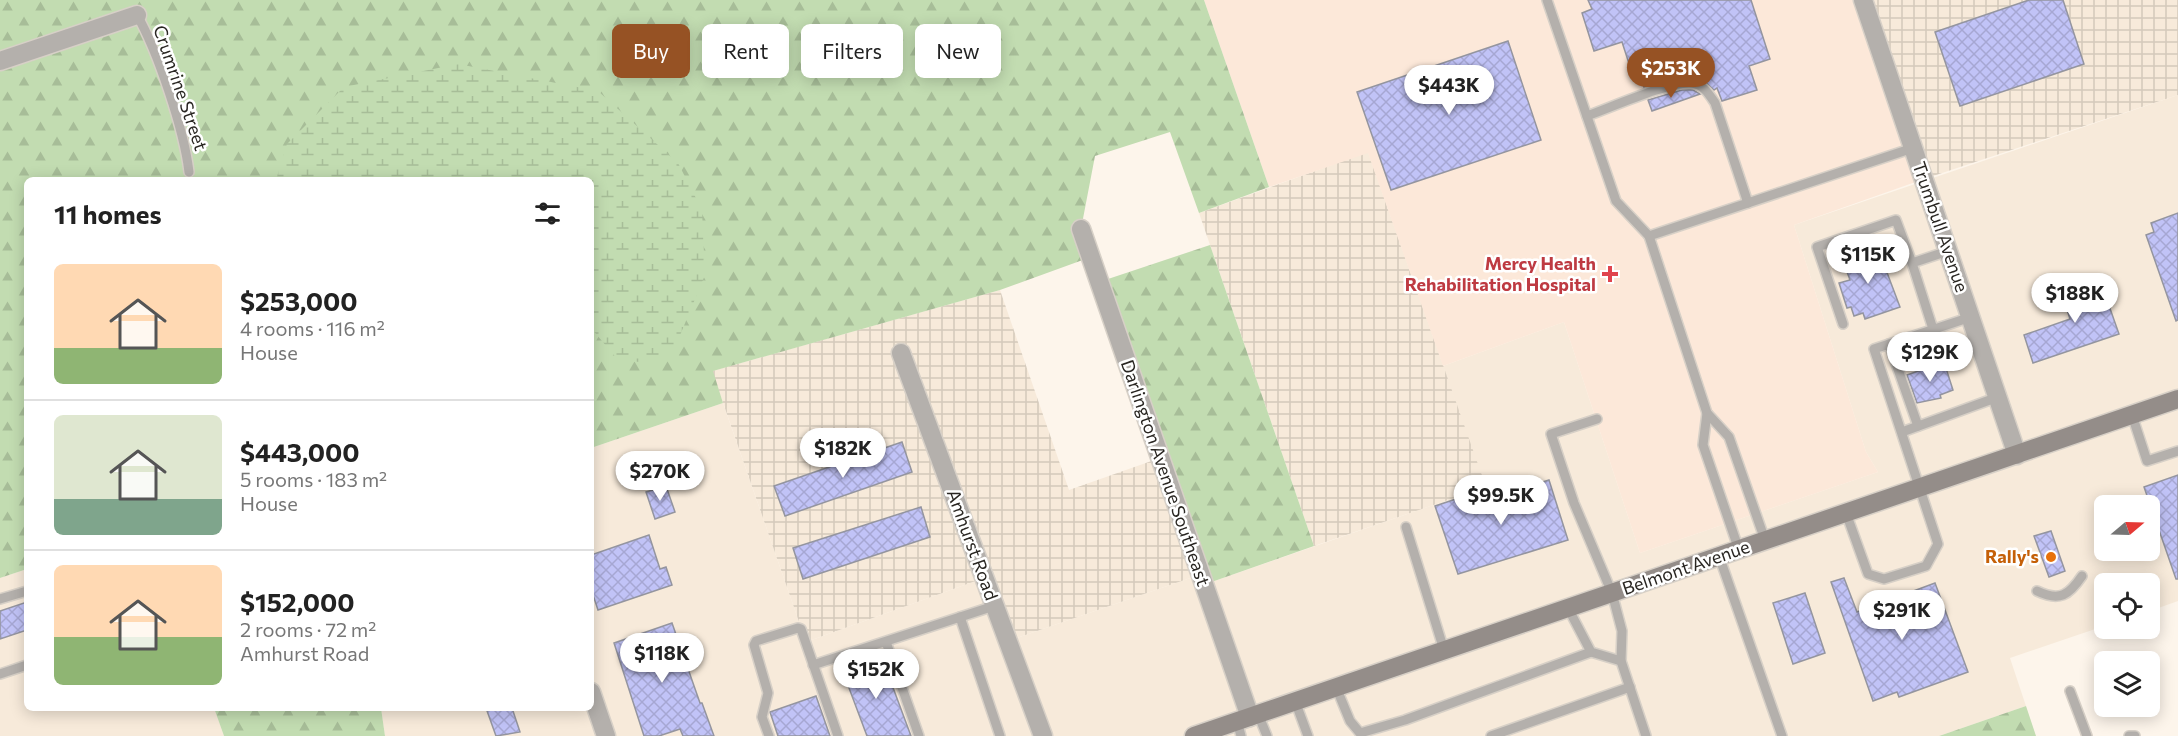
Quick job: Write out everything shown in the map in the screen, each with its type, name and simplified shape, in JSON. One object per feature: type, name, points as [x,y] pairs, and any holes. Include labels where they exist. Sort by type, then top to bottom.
[{"type":"main road","name":"Belmont Avenue","points":[[1194,736],[1247,722],[1295,701],[2178,399]]},
{"type":"street","name":"Trumbull Avenue","points":[[1863,0],[2017,454]]},
{"type":"street","points":[[0,62],[137,15]]},
{"type":"street","name":"Darlington Avenue Southeast","points":[[1081,229],[1247,722]]},
{"type":"street","name":"Amhurst Road","points":[[901,354],[1043,736]]},
{"type":"street","points":[[594,701],[606,736]]},
{"type":"lane","points":[[1547,0],[1617,201],[1648,236],[1707,414],[1729,437],[1765,540]]},
{"type":"lane","name":"Crumrine Street","points":[[137,15],[148,35],[159,66],[187,155],[189,172]]},
{"type":"lane","points":[[1587,116],[1672,86],[1689,83],[1705,89],[1714,103],[1748,203]]},
{"type":"lane","points":[[1648,236],[1913,147]]},
{"type":"lane","points":[[1843,324],[1817,247],[1896,220],[1933,329]]},
{"type":"lane","points":[[1912,263],[1948,251]]},
{"type":"lane","points":[[1846,513],[1868,574],[1884,579],[1926,566],[1938,544],[1874,349],[1971,317]]},
{"type":"lane","points":[[1889,344],[1918,426]]},
{"type":"lane","points":[[1902,432],[1998,397]]},
{"type":"lane","points":[[1707,414],[1703,445],[1739,550]]},
{"type":"lane","points":[[2132,415],[2147,461],[2178,451]]},
{"type":"lane","points":[[1597,419],[1551,434],[1574,503],[1612,593],[1622,631],[1621,661],[1646,736]]},
{"type":"lane","points":[[1406,527],[1444,650]]},
{"type":"lane","points":[[1719,556],[1782,736]]},
{"type":"lane","points":[[2037,591],[2050,597],[2058,597],[2073,588],[2082,576]]},
{"type":"lane","points":[[0,599],[24,592]]},
{"type":"lane","points":[[813,665],[994,606]]},
{"type":"lane","points":[[1568,608],[1591,652]]},
{"type":"lane","points":[[960,617],[1000,736]]},
{"type":"lane","points":[[769,736],[762,717],[768,693],[754,645],[756,641],[801,629],[838,736]]},
{"type":"lane","points":[[886,642],[919,736]]},
{"type":"lane","points":[[1336,687],[1350,721],[1360,734],[1405,720],[1591,652],[1621,661]]},
{"type":"lane","points":[[0,674],[24,665]]},
{"type":"lane","points":[[1491,736],[1630,687]]},
{"type":"lane","points":[[2070,691],[2087,736]]},
{"type":"lane","points":[[1295,701],[1308,736]]},
{"type":"lane","points":[[1247,722],[1267,736]]},
{"type":"lane","points":[[2129,736],[2135,736]]},
{"type":"shaded area","name":"Mercy Health Rehabilitation Hospital","points":[[1204,0],[1863,0],[1924,179],[1794,225],[1866,452],[1878,472],[1640,553],[1564,322],[1443,366],[1368,153],[1269,187]]},
{"type":"shaded area","points":[[1863,0],[2178,0],[2178,95],[1924,179]]},
{"type":"shaded area","points":[[2178,95],[2178,601],[2160,607],[2160,573],[2094,573],[2094,629],[2010,658],[2026,706],[1939,736],[385,736],[381,711],[594,711],[594,447],[723,403],[806,642],[984,578],[1008,641],[1199,575],[1203,585],[1485,487],[1443,366],[1564,322],[1640,553],[1878,472],[1866,452],[1794,225]]},
{"type":"shaded area","points":[[1368,152],[1486,487],[1314,546],[1199,213]]},
{"type":"shaded area","points":[[1000,290],[1069,490],[1160,458],[1199,575],[1008,641],[984,578],[806,642],[712,371]]},
{"type":"shaded area","points":[[24,570],[24,711],[215,711],[224,736],[0,736],[0,578]]},
{"type":"green space","points":[[0,0],[1204,0],[1269,187],[1199,213],[1170,132],[1095,156],[1081,229],[1091,257],[1000,290],[713,371],[723,403],[594,447],[594,177],[24,177],[24,570],[0,578]]},
{"type":"green space","points":[[458,64],[598,91],[678,163],[702,210],[705,275],[676,345],[651,363],[618,360],[594,332],[594,177],[277,177],[287,144],[344,87]]},
{"type":"green space","points":[[1210,245],[1314,546],[1203,585],[1099,282]]},
{"type":"green space","points":[[2026,706],[2036,736],[1939,736]]},
{"type":"green space","points":[[215,711],[381,711],[385,736],[224,736]]},
{"type":"building","points":[[1588,0],[1751,0],[1770,59],[1749,66],[1757,90],[1722,101],[1717,88],[1714,90],[1703,80],[1692,76],[1644,87],[1640,77],[1634,79],[1622,42],[1594,51],[1582,13],[1592,9]]},
{"type":"building","points":[[2029,0],[2063,0],[2084,64],[1960,106],[1935,32]]},
{"type":"building","points":[[1508,41],[1541,140],[1391,190],[1357,92]]},
{"type":"building","points":[[1682,90],[1693,90],[1700,94],[1652,111],[1648,100]]},
{"type":"building","points":[[2178,213],[2178,320],[2176,321],[2146,235],[2154,232],[2151,223]]},
{"type":"building","points":[[1877,246],[1900,307],[1865,319],[1863,313],[1854,316],[1851,307],[1847,308],[1839,283],[1850,280],[1842,258]]},
{"type":"building","points":[[2100,280],[2119,334],[2033,363],[2024,335],[2070,319],[2062,294]]},
{"type":"building","points":[[1944,362],[1953,390],[1940,395],[1941,398],[1917,403],[1907,375]]},
{"type":"building","points":[[902,442],[912,472],[785,516],[774,486]]},
{"type":"building","points":[[2178,475],[2178,579],[2176,579],[2160,533],[2160,495],[2147,495],[2144,487]]},
{"type":"building","points":[[1549,480],[1568,540],[1458,574],[1435,506],[1471,494],[1474,503]]},
{"type":"building","points":[[666,486],[675,512],[655,519],[646,492]]},
{"type":"building","points":[[921,507],[930,537],[803,579],[793,548]]},
{"type":"building","name":"Rally's","points":[[2051,531],[2065,571],[2049,577],[2034,536]]},
{"type":"building","points":[[649,535],[660,569],[666,567],[672,585],[598,610],[594,598],[594,554]]},
{"type":"building","points":[[1844,578],[1857,612],[1935,583],[1968,672],[1899,697],[1897,692],[1873,701],[1831,582]]},
{"type":"building","points":[[1805,593],[1825,653],[1793,664],[1773,603]]},
{"type":"building","points":[[24,603],[24,631],[0,639],[0,611]]},
{"type":"building","points":[[672,623],[714,736],[683,736],[680,729],[659,736],[644,736],[614,643]]},
{"type":"building","points":[[882,658],[911,736],[867,736],[843,672]]},
{"type":"building","points":[[816,696],[830,736],[778,736],[770,712]]},
{"type":"building","points":[[487,711],[513,711],[520,732],[496,736]]},
{"type":"place","name":"Mercy Health Rehabilitation Hospital","points":[[1610,274]]},
{"type":"place","name":"Rally's","points":[[2051,557]]}]
